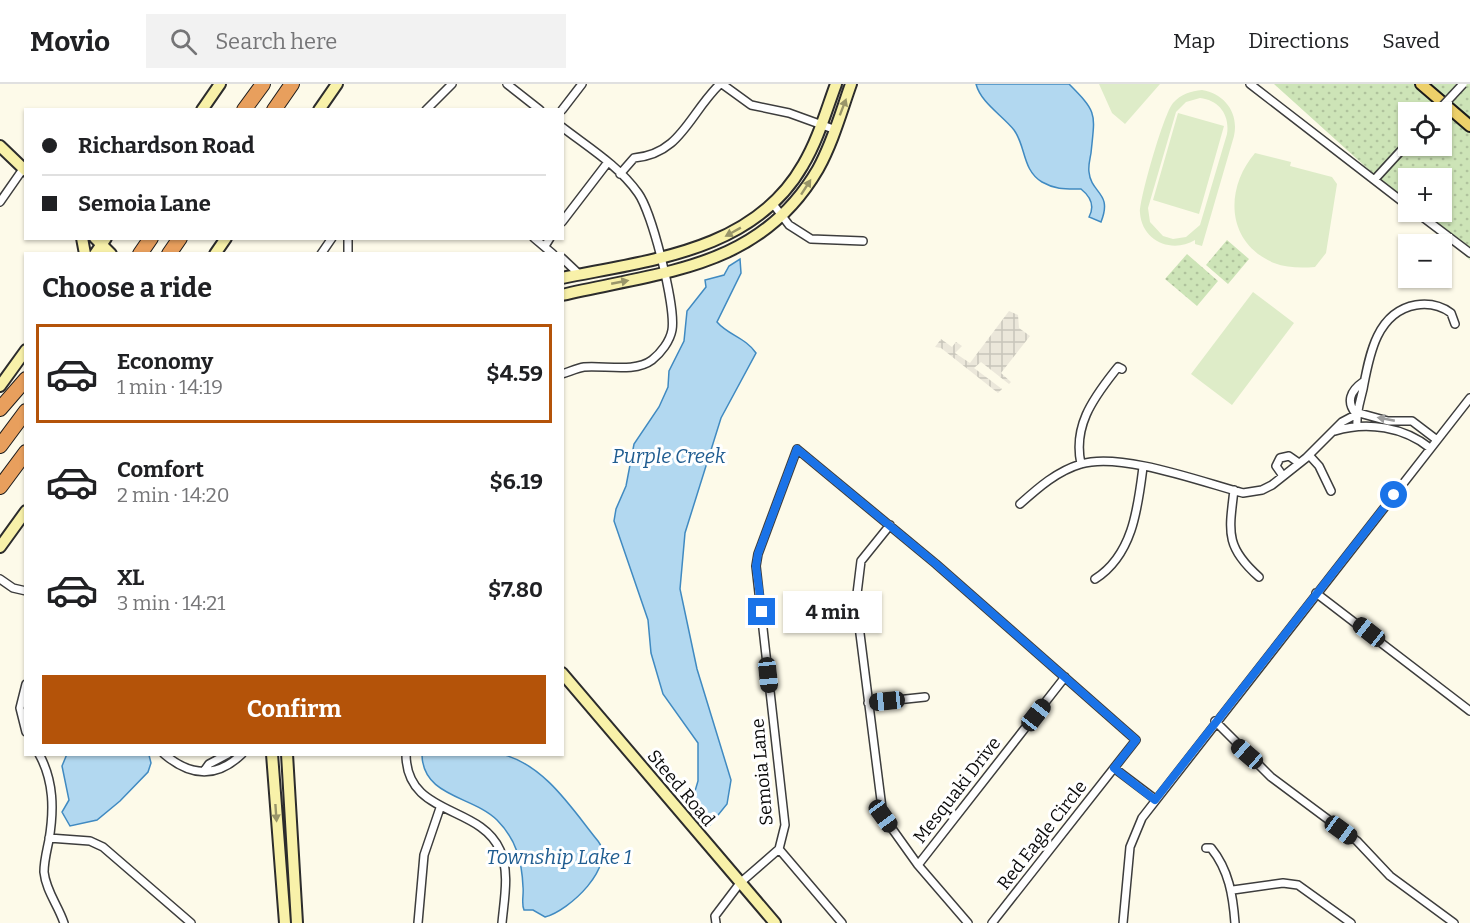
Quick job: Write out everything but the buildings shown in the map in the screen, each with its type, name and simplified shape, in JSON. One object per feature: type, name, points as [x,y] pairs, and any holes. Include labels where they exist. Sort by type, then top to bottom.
[{"type":"highway","points":[[245,108],[263,84]]},
{"type":"highway","points":[[275,108],[292,84]]},
{"type":"highway","points":[[0,409],[24,381]]},
{"type":"highway","points":[[0,447],[24,414]]},
{"type":"highway","points":[[0,487],[24,455]]},
{"type":"highway","points":[[0,501],[13,469]]},
{"type":"main road","points":[[1420,84],[1470,126]]},
{"type":"street","points":[[203,108],[220,84]]},
{"type":"street","points":[[320,108],[338,84]]},
{"type":"street","points":[[428,108],[452,84]]},
{"type":"street","points":[[507,84],[537,108]]},
{"type":"street","points":[[564,108],[582,84]]},
{"type":"street","points":[[620,174],[634,158],[649,157],[670,146],[721,84],[751,105],[789,113],[836,130]]},
{"type":"street","points":[[564,278],[690,251],[714,243],[739,230],[773,204],[802,167],[836,84]]},
{"type":"street","points":[[564,295],[664,273],[726,254],[751,240],[782,215],[799,197],[819,168],[836,130],[851,84]]},
{"type":"street","points":[[1250,84],[1398,198]]},
{"type":"street","points":[[1446,102],[1463,84]]},
{"type":"street","points":[[564,129],[608,162],[638,192],[648,210],[673,314],[672,332],[663,348],[650,362],[633,366],[582,367],[564,373]]},
{"type":"street","points":[[0,146],[24,170],[0,202]]},
{"type":"street","points":[[1376,179],[1398,154]]},
{"type":"street","points":[[564,219],[608,162]]},
{"type":"street","points":[[773,204],[789,225],[811,239],[863,241]]},
{"type":"street","points":[[1429,222],[1470,253]]},
{"type":"street","points":[[536,240],[551,252]]},
{"type":"street","points":[[544,246],[548,240]]},
{"type":"street","points":[[564,260],[580,275]]},
{"type":"street","points":[[1357,426],[1356,414],[1373,343],[1395,314],[1408,306],[1428,304],[1444,308],[1451,313],[1455,324]]},
{"type":"street","points":[[0,386],[24,353]]},
{"type":"street","points":[[1081,464],[1077,448],[1084,416],[1118,367],[1122,369]]},
{"type":"street","points":[[1123,923],[1131,847],[1138,825],[1215,721],[1470,398]]},
{"type":"street","points":[[1020,504],[1058,473],[1096,461],[1143,467],[1244,493],[1262,490],[1309,455],[1342,422],[1356,414],[1365,413],[1388,421],[1412,421],[1437,440]]},
{"type":"street","points":[[1335,431],[1357,426],[1374,426],[1413,436],[1430,448]]},
{"type":"street","name":"Semoia Lane","points":[[716,923],[715,916],[740,883],[779,849],[785,825],[756,566],[758,554],[797,449],[821,466]]},
{"type":"street","points":[[1309,455],[1319,466],[1331,491]]},
{"type":"street","points":[[1283,476],[1276,466],[1280,458],[1289,456],[1299,463]]},
{"type":"street","name":"Red Eagle Circle","points":[[821,466],[1136,740],[992,923]]},
{"type":"street","points":[[1095,579],[1102,574],[1130,535],[1137,512],[1143,467]]},
{"type":"street","points":[[1234,490],[1230,537],[1236,554],[1259,576]]},
{"type":"street","points":[[0,547],[24,514]]},
{"type":"street","points":[[890,525],[861,561],[857,577],[858,633],[883,816],[918,865],[969,923]]},
{"type":"street","points":[[0,579],[13,588],[24,591]]},
{"type":"street","points":[[1316,593],[1470,711]]},
{"type":"street","name":"Steed Road","points":[[564,675],[775,923]]},
{"type":"street","name":"Mesquaki Drive","points":[[918,865],[1065,677]]},
{"type":"street","points":[[24,692],[20,708],[24,724]]},
{"type":"street","points":[[868,703],[925,697]]},
{"type":"street","points":[[1215,721],[1271,777],[1357,841],[1390,876],[1454,923]]},
{"type":"street","points":[[40,756],[51,781],[50,838],[45,859],[46,883],[64,923]]},
{"type":"street","points":[[167,756],[182,767],[211,773],[226,768],[240,756]]},
{"type":"street","points":[[204,771],[209,764],[224,756]]},
{"type":"street","points":[[272,756],[285,923]]},
{"type":"street","points":[[287,756],[297,923]]},
{"type":"street","points":[[406,756],[412,782],[426,798],[441,808],[481,827],[500,849],[505,868],[502,923]]},
{"type":"street","points":[[1114,768],[1155,800]]},
{"type":"street","points":[[418,923],[424,855],[441,808]]},
{"type":"street","points":[[50,838],[90,841],[103,847],[191,923]]},
{"type":"street","points":[[1206,848],[1211,848],[1217,855],[1233,890],[1235,923]]},
{"type":"street","points":[[779,849],[842,923]]},
{"type":"street","points":[[1233,890],[1283,883],[1298,885],[1351,923]]},
{"type":"green space","points":[[1099,84],[1160,84],[1125,124],[1112,113]]},
{"type":"green space","points":[[1274,84],[1470,84],[1470,260],[1452,244],[1452,234],[1441,234],[1427,222],[1452,222],[1452,168],[1398,168],[1398,196]]},
{"type":"green space","points":[[1202,90],[1224,100],[1229,106],[1234,120],[1234,136],[1202,246],[1195,244],[1195,240],[1177,246],[1168,245],[1152,238],[1142,223],[1140,213],[1143,192],[1164,123],[1173,103],[1179,97]],"holes":[[[1200,98],[1218,105],[1225,115],[1227,134],[1200,225],[1186,237],[1173,239],[1163,236],[1150,222],[1148,208],[1176,112],[1186,102]]]},
{"type":"green space","points":[[1178,113],[1224,126],[1199,214],[1153,200]]},
{"type":"green space","points":[[1255,153],[1291,162],[1290,166],[1332,177],[1337,184],[1326,253],[1315,267],[1294,267],[1274,263],[1258,254],[1246,242],[1235,213],[1235,198],[1238,182]]},
{"type":"green space","points":[[1227,240],[1249,259],[1228,284],[1206,265]]},
{"type":"green space","points":[[1187,254],[1218,281],[1197,306],[1165,279]]},
{"type":"green space","points":[[1253,292],[1294,323],[1232,405],[1191,374]]},
{"type":"shaded area","points":[[1009,311],[1018,315],[1019,328],[1030,336],[1001,373],[1011,382],[1009,384],[981,362],[974,368],[1002,389],[998,393],[941,348],[935,347],[941,339],[952,347],[956,342],[962,346],[955,353],[970,363]]},
{"type":"water","points":[[976,84],[1069,84],[1085,101],[1090,108],[1093,121],[1089,170],[1093,185],[1103,199],[1104,212],[1101,222],[1089,217],[1092,209],[1091,202],[1081,189],[1057,188],[1047,185],[1036,177],[1031,171],[1018,136],[982,97]]},
{"type":"water","name":"Purple Creek","points":[[740,259],[741,273],[717,322],[756,353],[721,418],[685,533],[680,589],[697,669],[731,780],[727,804],[710,825],[692,801],[698,781],[698,743],[663,694],[651,653],[648,620],[614,521],[616,509],[626,486],[634,444],[659,407],[668,387],[669,371],[684,341],[687,311],[706,287],[705,280],[724,275],[729,266]]},
{"type":"water","points":[[66,756],[149,756],[151,763],[148,772],[120,801],[97,820],[70,826],[62,812],[69,800],[62,766]]},
{"type":"water","name":"Township Lake 1","points":[[422,756],[508,756],[520,761],[546,779],[557,790],[598,841],[602,851],[601,863],[596,874],[577,897],[555,913],[545,917],[533,910],[524,910],[521,868],[517,851],[504,827],[487,812],[440,788],[431,780],[425,769]]},
{"type":"route","points":[[762,612],[756,566],[758,554],[797,449],[821,466],[936,564],[1136,740],[1114,768],[1155,800],[1394,495]]}]
